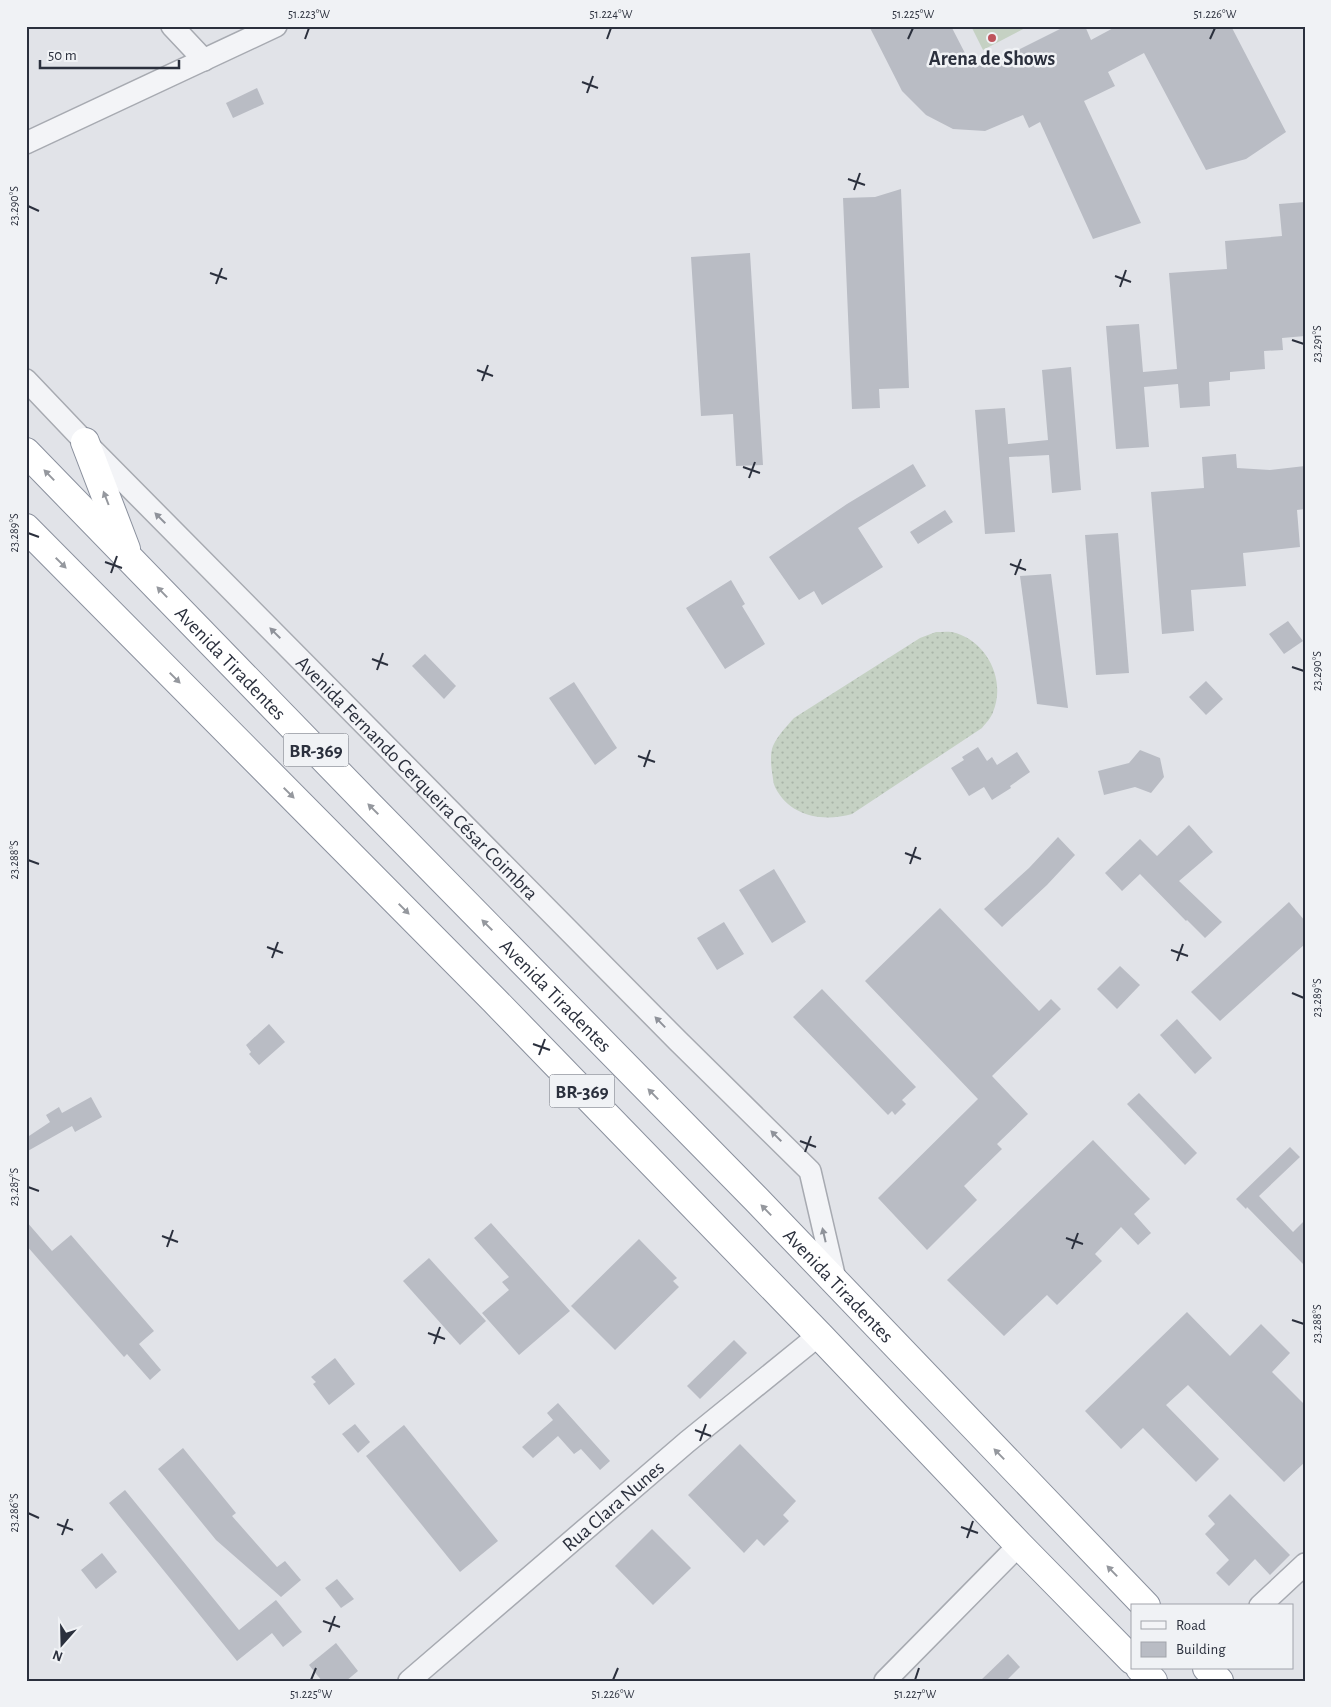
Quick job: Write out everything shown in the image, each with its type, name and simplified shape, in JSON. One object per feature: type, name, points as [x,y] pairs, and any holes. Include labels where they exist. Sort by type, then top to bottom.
[{"type":"highway","points":[[85,442],[130,560]]},
{"type":"highway","name":"Avenida Tiradentes","points":[[26,452],[634,1074],[1144,1604]]},
{"type":"highway","name":"BR-369","points":[[26,528],[494,1000],[1131,1659]]},
{"type":"highway","points":[[1142,1670],[1153,1681]]},
{"type":"highway","points":[[1209,1670],[1219,1681]]},
{"type":"street","points":[[172,26],[204,60]]},
{"type":"street","points":[[26,143],[276,26]]},
{"type":"street","name":"Avenida Fernando Cerqueira César Coimbra","points":[[26,380],[85,442],[678,1041],[810,1171],[836,1283]]},
{"type":"street","name":"Rua Clara Nunes","points":[[409,1681],[687,1442],[819,1335]]},
{"type":"street","points":[[885,1681],[1019,1545]]},
{"type":"street","points":[[1262,1604],[1305,1564]]},
{"type":"green space","name":"Arena de Shows","points":[[971,26],[1029,26],[983,50]]},
{"type":"green space","points":[[936,632],[954,632],[967,638],[985,654],[991,665],[997,688],[996,700],[992,714],[982,728],[852,814],[819,817],[798,811],[789,805],[775,787],[771,763],[773,746],[785,728],[794,718],[920,638]]},
{"type":"building","points":[[869,26],[951,26],[968,59],[974,65],[986,66],[1066,26],[1085,26],[1091,40],[1117,26],[1231,26],[1286,132],[1246,159],[1206,170],[1144,53],[1108,72],[1115,86],[1084,101],[1141,223],[1093,239],[1040,122],[1029,128],[1023,115],[985,131],[953,129],[926,115],[902,91]]},
{"type":"building","points":[[257,88],[264,104],[233,118],[226,103]]},
{"type":"building","points":[[901,189],[909,388],[879,389],[880,408],[852,409],[843,198],[875,197]]},
{"type":"building","points":[[1305,202],[1305,336],[1282,338],[1283,350],[1264,351],[1265,369],[1230,372],[1230,380],[1209,382],[1210,406],[1180,408],[1178,384],[1144,387],[1149,447],[1116,449],[1106,326],[1139,324],[1143,372],[1177,369],[1169,273],[1227,269],[1225,241],[1282,236],[1279,204]]},
{"type":"building","points":[[750,253],[763,465],[736,466],[733,414],[701,416],[691,257]]},
{"type":"building","points":[[1071,367],[1081,490],[1052,493],[1049,455],[1009,457],[1015,532],[985,534],[975,410],[1005,408],[1008,444],[1048,440],[1042,370]]},
{"type":"building","points":[[1236,454],[1237,468],[1270,470],[1305,466],[1305,509],[1297,510],[1300,547],[1243,553],[1246,586],[1191,590],[1194,631],[1162,634],[1151,492],[1204,488],[1202,457]]},
{"type":"building","points":[[913,464],[926,486],[858,528],[883,567],[822,605],[814,591],[799,600],[769,557],[847,504]]},
{"type":"building","points":[[945,510],[953,522],[918,544],[910,532]]},
{"type":"building","points":[[1118,533],[1129,673],[1096,675],[1085,535]]},
{"type":"building","points":[[1051,574],[1068,708],[1037,704],[1020,576]]},
{"type":"building","points":[[731,580],[745,604],[742,606],[765,644],[725,669],[686,608]]},
{"type":"building","points":[[1288,621],[1303,641],[1284,654],[1269,634]]},
{"type":"building","points":[[425,654],[456,686],[444,699],[412,666]]},
{"type":"building","points":[[1206,681],[1223,699],[1206,715],[1189,697]]},
{"type":"building","points":[[574,682],[617,748],[595,765],[549,698]]},
{"type":"building","points":[[978,747],[987,761],[992,757],[997,765],[1017,752],[1030,772],[1010,786],[1011,788],[992,800],[984,787],[969,796],[951,768],[964,760],[962,757]]},
{"type":"building","points":[[1140,750],[1160,758],[1164,777],[1151,793],[1135,787],[1104,795],[1098,771],[1129,763]]},
{"type":"building","points":[[1189,825],[1213,852],[1179,881],[1222,922],[1205,938],[1140,874],[1122,891],[1105,873],[1140,839],[1157,856]]},
{"type":"building","points":[[1058,837],[1075,855],[1047,885],[1002,927],[984,909],[1029,868]]},
{"type":"building","points":[[774,869],[806,922],[772,943],[739,890]]},
{"type":"building","points":[[1289,902],[1305,921],[1305,944],[1220,1021],[1191,992]]},
{"type":"building","points":[[940,908],[1039,1011],[1051,999],[1061,1009],[992,1076],[1028,1114],[997,1144],[1002,1149],[964,1186],[977,1200],[927,1250],[878,1198],[978,1099],[865,981]]},
{"type":"building","points":[[724,922],[744,954],[717,970],[697,938]]},
{"type":"building","points":[[1120,966],[1140,985],[1117,1009],[1097,989]]},
{"type":"building","points":[[822,989],[916,1087],[902,1100],[906,1104],[895,1115],[892,1111],[888,1115],[793,1017]]},
{"type":"building","points":[[1177,1019],[1212,1058],[1195,1074],[1160,1035]]},
{"type":"building","points":[[269,1024],[285,1042],[259,1065],[249,1054],[251,1052],[246,1045]]},
{"type":"building","points":[[1139,1093],[1197,1153],[1185,1165],[1127,1104]]},
{"type":"building","points":[[91,1097],[102,1117],[75,1132],[72,1126],[26,1152],[26,1138],[50,1122],[46,1115],[59,1107],[62,1113]]},
{"type":"building","points":[[1093,1140],[1150,1199],[1134,1214],[1151,1233],[1138,1245],[1121,1227],[1095,1254],[1102,1261],[1057,1305],[1047,1295],[1004,1336],[947,1280]]},
{"type":"building","points":[[1290,1147],[1300,1157],[1259,1196],[1293,1232],[1305,1220],[1305,1266],[1247,1207],[1246,1209],[1236,1199]]},
{"type":"building","points":[[26,1221],[52,1251],[71,1235],[154,1331],[139,1344],[161,1370],[150,1380],[127,1354],[124,1357],[26,1245]]},
{"type":"building","points":[[491,1223],[570,1311],[519,1355],[482,1313],[509,1290],[502,1282],[509,1277],[474,1238]]},
{"type":"building","points":[[639,1239],[677,1278],[673,1281],[679,1287],[615,1350],[571,1306]]},
{"type":"building","points":[[429,1258],[486,1321],[460,1345],[403,1281]]},
{"type":"building","points":[[1187,1312],[1230,1356],[1261,1324],[1290,1353],[1272,1372],[1305,1405],[1305,1462],[1284,1482],[1188,1385],[1166,1405],[1219,1459],[1196,1482],[1143,1428],[1121,1449],[1085,1411]]},
{"type":"building","points":[[734,1340],[747,1353],[700,1399],[687,1386]]},
{"type":"building","points":[[335,1358],[355,1384],[329,1405],[313,1384],[316,1382],[311,1377]]},
{"type":"building","points":[[558,1403],[610,1461],[600,1470],[581,1449],[574,1454],[558,1436],[533,1458],[522,1447],[553,1420],[547,1413]]},
{"type":"building","points":[[355,1424],[370,1442],[358,1453],[342,1434]]},
{"type":"building","points":[[404,1425],[498,1541],[460,1572],[366,1456]]},
{"type":"building","points":[[740,1444],[796,1501],[783,1515],[789,1521],[764,1546],[757,1539],[744,1553],[688,1495]]},
{"type":"building","points":[[183,1448],[236,1513],[232,1516],[277,1567],[285,1561],[301,1580],[281,1597],[216,1540],[158,1469]]},
{"type":"building","points":[[125,1490],[239,1630],[276,1600],[302,1632],[283,1647],[272,1633],[237,1661],[109,1503]]},
{"type":"building","points":[[1230,1494],[1290,1555],[1270,1575],[1255,1559],[1229,1586],[1216,1573],[1229,1560],[1205,1534],[1215,1524],[1208,1516]]},
{"type":"building","points":[[652,1529],[691,1568],[653,1605],[615,1566]]},
{"type":"building","points":[[102,1553],[117,1572],[96,1589],[81,1570]]},
{"type":"building","points":[[337,1579],[354,1599],[341,1608],[325,1588]]},
{"type":"building","points":[[336,1643],[358,1671],[346,1681],[322,1681],[309,1665]]},
{"type":"building","points":[[1008,1654],[1020,1667],[1006,1681],[980,1681]]},
{"type":"place","name":"Arena de Shows","points":[[992,38]]}]
